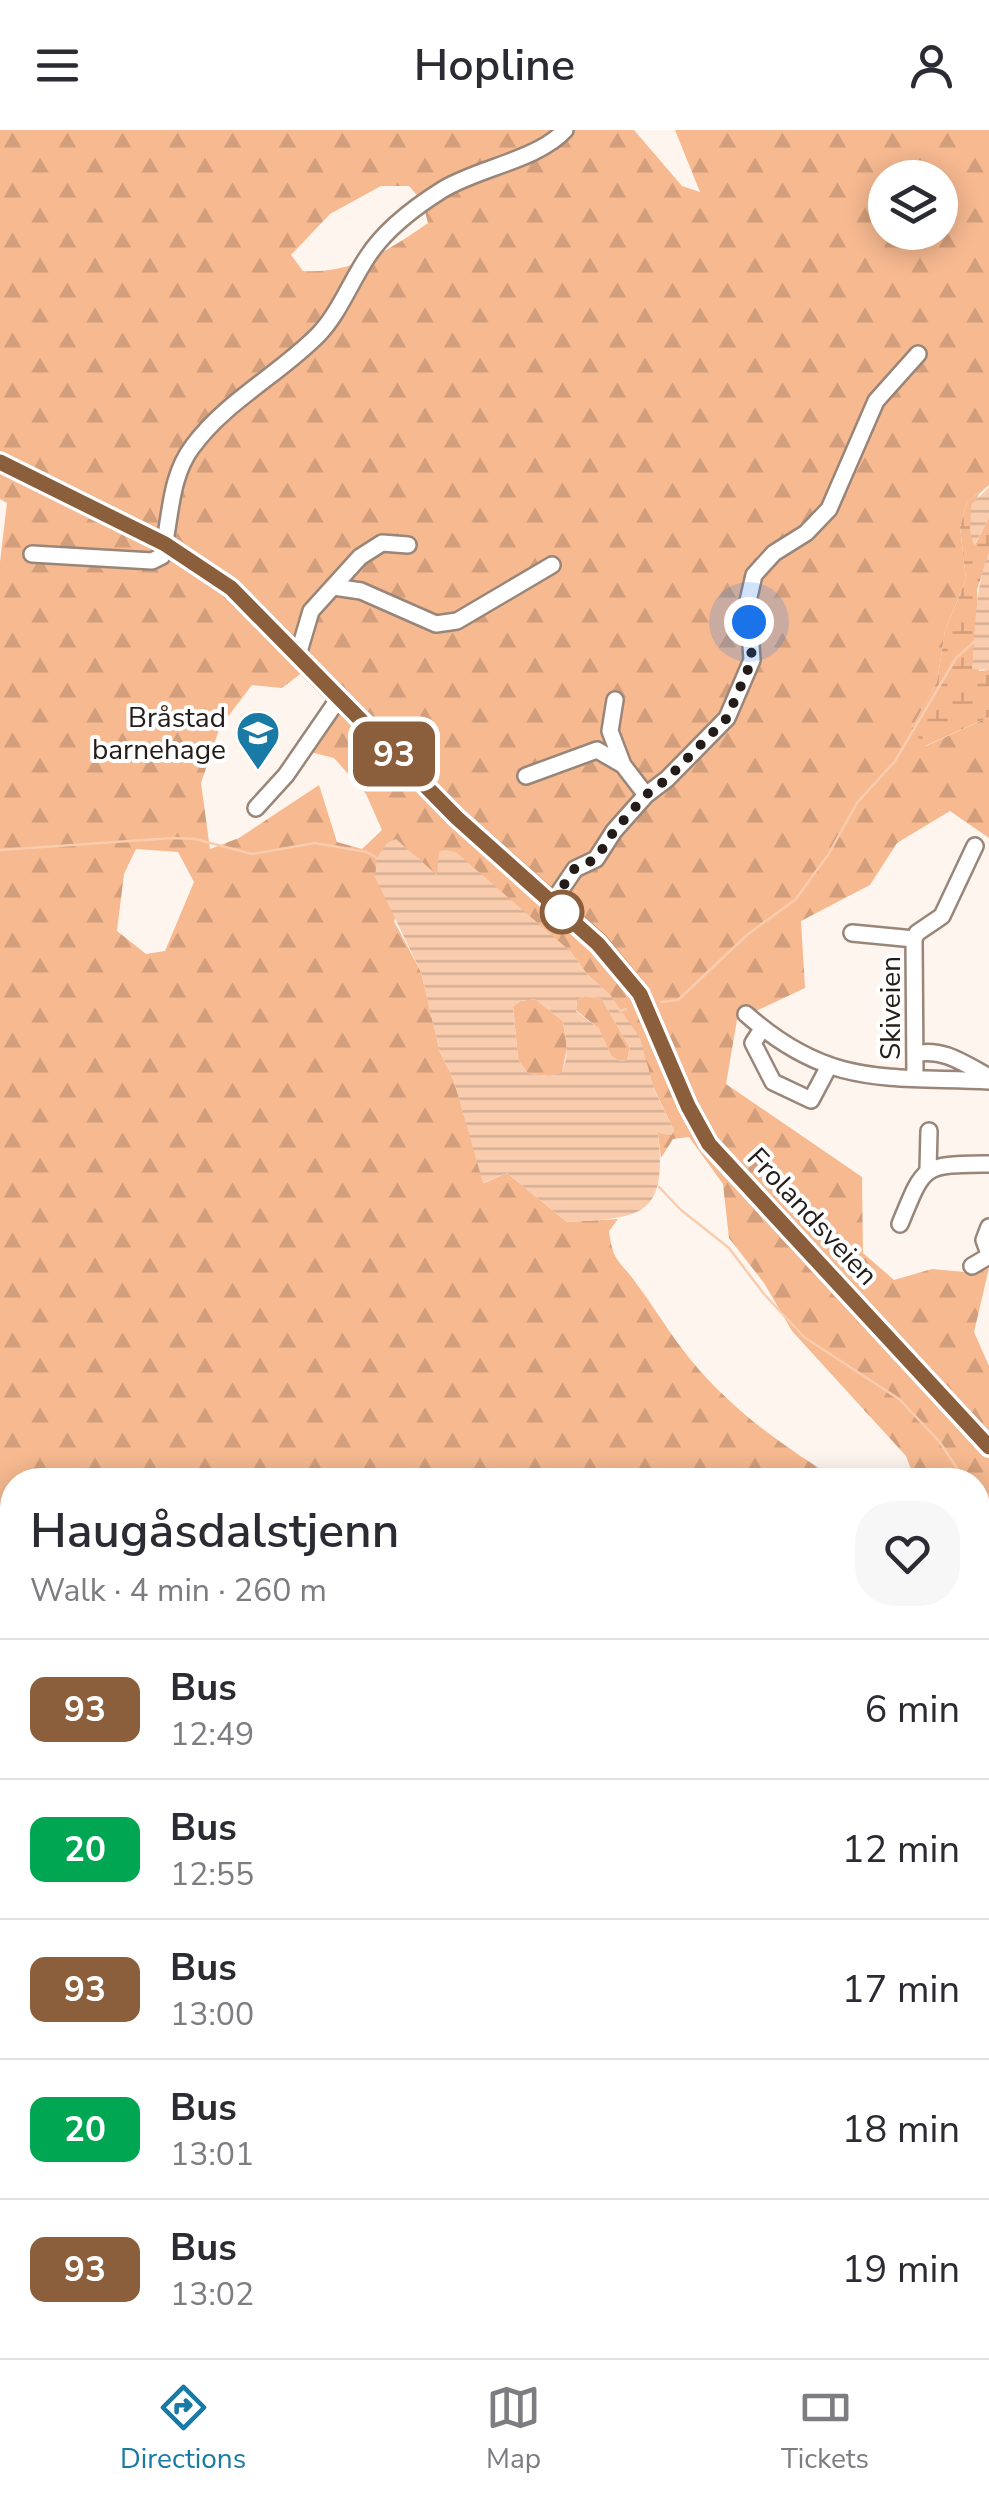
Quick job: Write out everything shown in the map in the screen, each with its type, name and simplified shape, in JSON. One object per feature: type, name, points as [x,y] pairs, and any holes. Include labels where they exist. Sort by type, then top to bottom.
[{"type":"main road","name":"Frolandsveien","points":[[0,462],[165,544],[231,588],[457,818],[598,944],[640,994],[688,1106],[709,1144],[989,1447]]},
{"type":"street","points":[[32,554],[152,561],[162,556],[177,474],[192,446],[234,404],[324,329],[370,252],[397,224],[442,190],[538,148],[565,130]]},
{"type":"street","points":[[552,903],[575,868],[596,859],[614,831],[646,795],[727,718],[752,660],[748,601],[754,575],[774,553],[806,532],[829,509],[876,401],[918,354]]},
{"type":"street","points":[[298,656],[311,610],[360,557],[382,543],[408,545]]},
{"type":"street","points":[[334,587],[361,592],[436,624],[457,620],[552,565]]},
{"type":"street","points":[[256,808],[286,775],[339,698]]},
{"type":"street","points":[[615,700],[610,731],[624,765],[646,795]]},
{"type":"street","points":[[526,776],[597,750],[624,765]]},
{"type":"street","name":"Skiveien","points":[[915,1077],[914,939],[942,916],[974,846]]},
{"type":"street","name":"Skiveien","points":[[852,933],[914,939]]},
{"type":"street","name":"Skiveien","points":[[746,1014],[793,1051],[828,1068],[872,1077],[989,1079]]},
{"type":"street","points":[[762,1028],[754,1043],[775,1085],[811,1100],[828,1068]]},
{"type":"street","points":[[915,1054],[940,1052],[989,1079]]},
{"type":"street","points":[[928,1170],[929,1131]]},
{"type":"street","points":[[900,1224],[919,1177],[928,1170],[989,1164]]},
{"type":"street","points":[[972,1266],[989,1255],[984,1240],[989,1226]]},
{"type":"green space","points":[[0,130],[634,130],[682,186],[700,192],[675,130],[989,130],[989,485],[967,502],[960,527],[966,579],[945,631],[937,682],[911,729],[926,746],[989,717],[989,838],[950,811],[897,843],[870,885],[801,921],[805,988],[737,1020],[726,1084],[862,1177],[863,1253],[894,1280],[932,1269],[976,1273],[989,1268],[974,1332],[989,1366],[989,1468],[910,1468],[906,1456],[792,1331],[764,1283],[729,1238],[723,1184],[689,1137],[673,1139],[661,1158],[658,1133],[674,1131],[611,996],[570,951],[440,866],[438,875],[431,872],[418,858],[394,921],[421,972],[440,1052],[454,1081],[484,1183],[507,1173],[567,1222],[618,1219],[609,1231],[615,1255],[696,1367],[753,1421],[819,1468],[0,1468],[0,562],[7,503],[0,499]],"holes":[[[381,186],[409,186],[422,201],[428,223],[398,243],[354,265],[321,271],[303,271],[291,255],[330,214]],[[307,669],[334,698],[336,719],[319,730],[310,752],[334,758],[366,794],[382,830],[362,849],[337,842],[319,785],[239,838],[210,849],[201,783],[220,727],[252,685],[282,688]],[[136,849],[178,852],[194,882],[165,951],[146,954],[117,931],[124,874]]]},
{"type":"green space","points":[[989,485],[978,495],[975,545],[989,517],[989,553],[977,590],[979,671],[989,670],[989,717],[925,746],[911,729],[937,682],[945,631],[966,579],[960,527],[967,502]]},
{"type":"green space","points":[[585,996],[602,999],[630,1048],[627,1060],[611,1056],[599,1029],[576,1010],[577,1000]]},
{"type":"green space","points":[[535,999],[563,1021],[567,1047],[562,1073],[528,1074],[518,1059],[513,1006]]},
{"type":"shaded area","points":[[989,487],[989,517],[974,546],[971,505]]},
{"type":"shaded area","points":[[989,553],[989,670],[972,669],[978,595]]},
{"type":"shaded area","points":[[396,839],[437,875],[439,852],[444,849],[457,853],[570,951],[611,996],[640,1038],[654,1089],[674,1131],[671,1136],[658,1133],[658,1182],[644,1208],[613,1218],[567,1222],[507,1173],[483,1183],[454,1081],[440,1052],[421,972],[375,877],[377,858],[387,843]],"holes":[[[585,996],[602,999],[630,1048],[627,1060],[619,1061],[611,1055],[599,1029],[576,1011],[577,1000]],[[535,999],[563,1021],[566,1060],[561,1073],[550,1076],[528,1074],[518,1059],[513,1007]]]},
{"type":"waterway","points":[[661,1002],[678,1000],[748,934],[795,900],[828,855],[857,803],[895,761],[956,658],[975,641]]},
{"type":"waterway","points":[[0,850],[173,838],[195,839],[252,854],[315,843],[367,852],[377,858]]},
{"type":"waterway","points":[[620,1011],[626,1009]]},
{"type":"waterway","points":[[659,1187],[729,1248],[804,1337],[899,1399],[939,1441],[957,1468]]},
{"type":"bus line","name":"93","points":[[0,462],[165,544],[231,588],[457,818],[598,944],[640,994],[688,1106],[709,1144],[989,1447]]},
{"type":"place","name":"Bråstad barnehage","points":[[258,771]]},
{"type":"route","points":[[562,912],[552,903],[575,868],[596,859],[614,831],[646,795],[727,718],[752,660],[749,622]]}]
